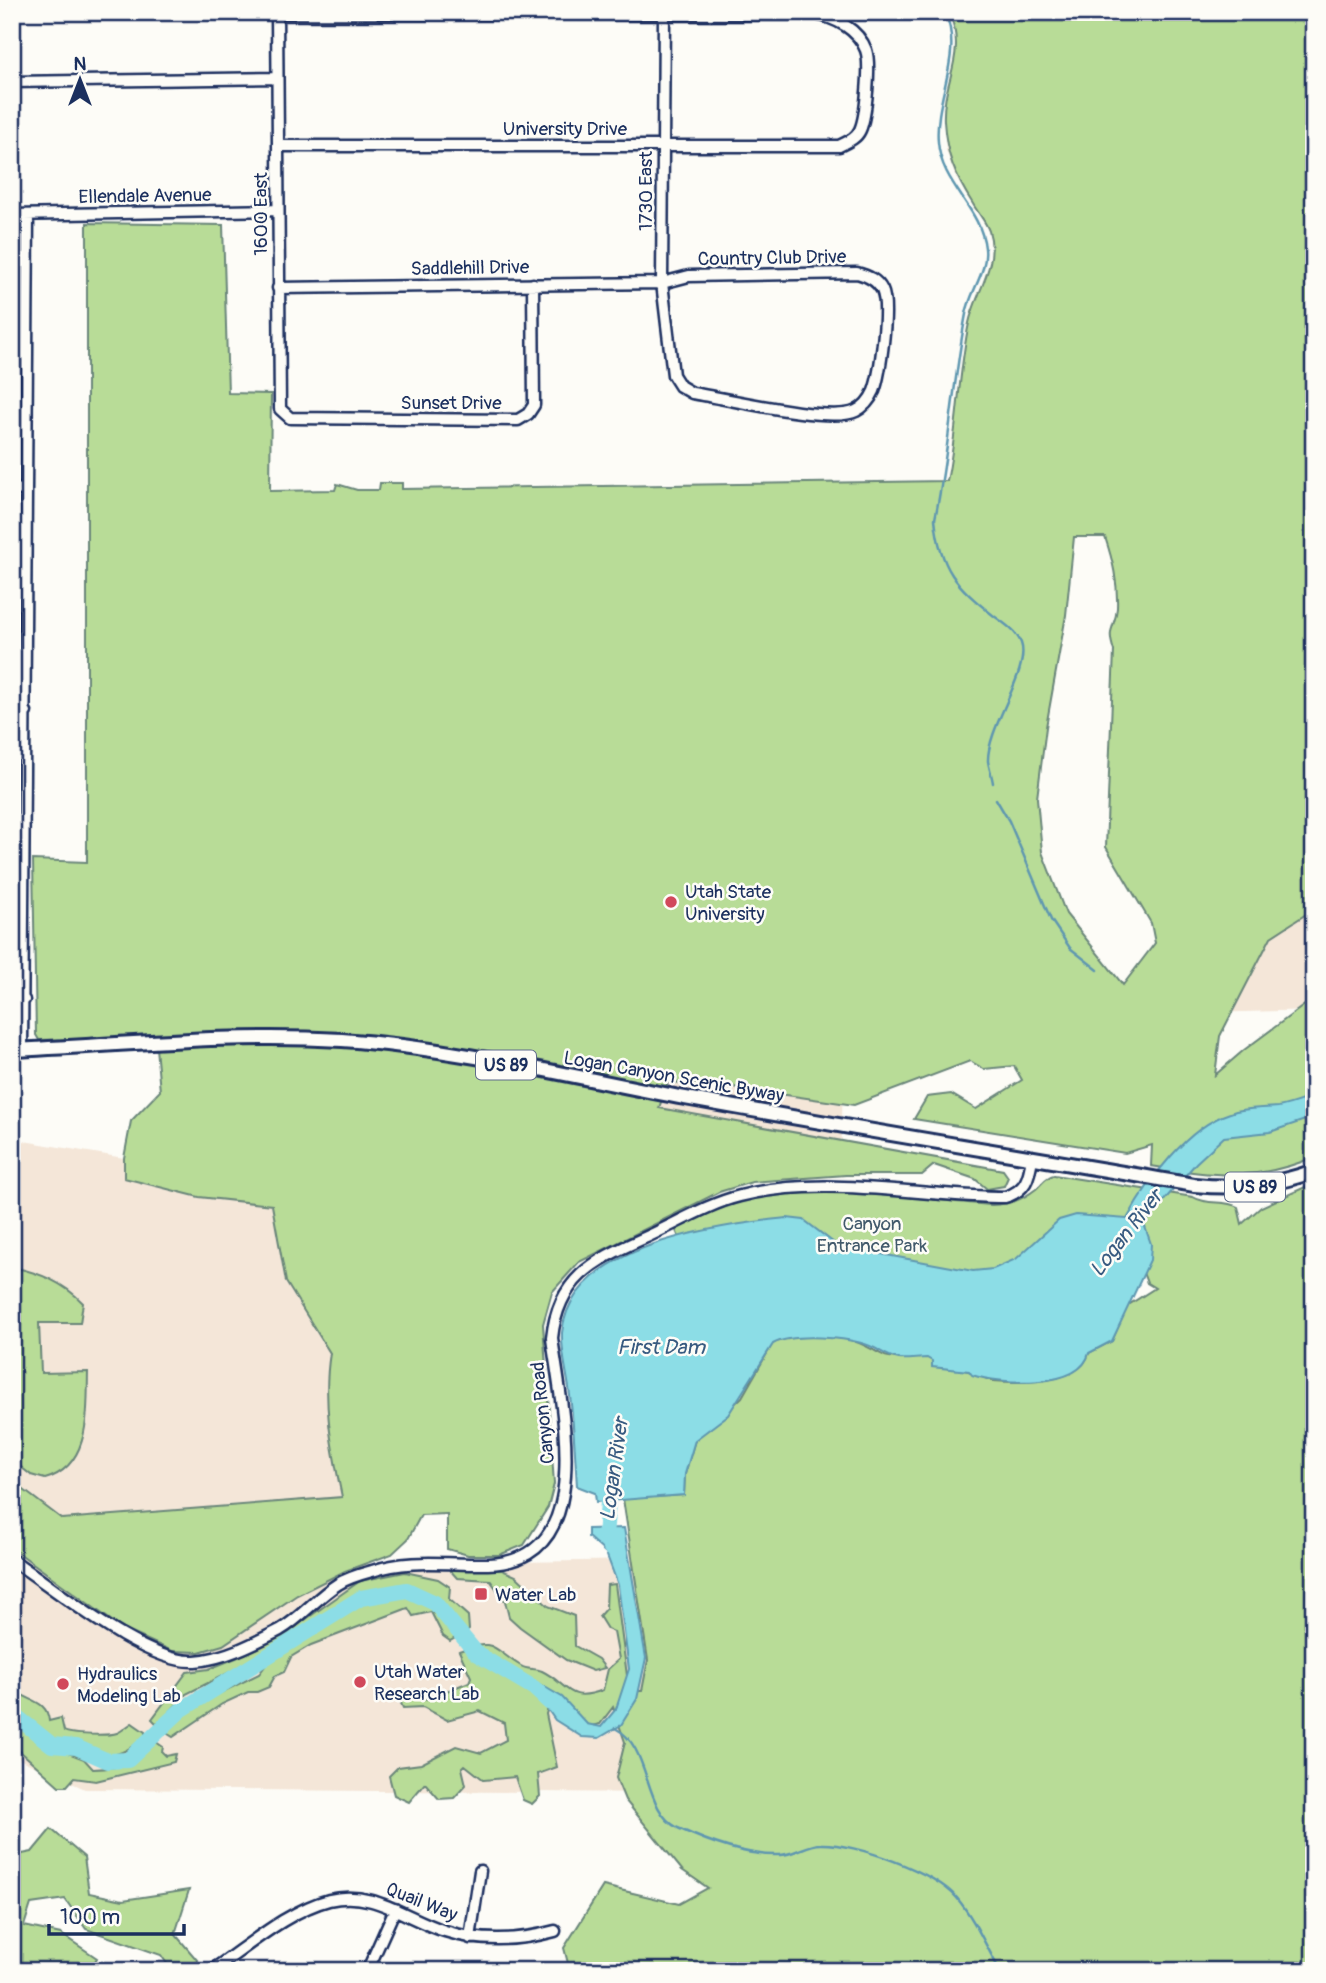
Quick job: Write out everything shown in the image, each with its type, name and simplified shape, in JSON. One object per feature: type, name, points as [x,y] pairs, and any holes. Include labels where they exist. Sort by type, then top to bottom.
[{"type":"main road","name":"Logan Canyon Scenic Byway","points":[[17,1050],[185,1039],[275,1037],[346,1041],[462,1057],[1194,1185],[1231,1189],[1264,1186],[1314,1171]]},
{"type":"street","points":[[277,13],[569,13],[664,16],[816,13]]},
{"type":"street","name":"1600 East","points":[[277,13],[278,288],[280,409],[283,415]]},
{"type":"street","name":"University Drive","points":[[278,146],[839,146],[852,140],[860,130],[869,71],[866,51],[855,33],[830,17],[816,13]]},
{"type":"street","name":"1730 East","points":[[662,284],[664,16]]},
{"type":"street","points":[[12,82],[277,78]]},
{"type":"street","name":"Ellendale Avenue","points":[[12,215],[278,210]]},
{"type":"street","points":[[17,1050],[25,841],[28,215]]},
{"type":"street","name":"Country Club Drive","points":[[857,273],[870,276],[881,288],[885,311],[875,389],[869,402],[857,411],[833,416],[692,393],[680,386],[673,375],[662,284],[690,276],[857,273]]},
{"type":"street","name":"Sunset Drive","points":[[283,415],[290,418],[518,420],[528,414],[534,405],[533,284]]},
{"type":"street","name":"Saddlehill Drive","points":[[278,288],[662,284]]},
{"type":"street","points":[[12,489],[26,489]]},
{"type":"street","points":[[12,713],[26,712]]},
{"type":"street","points":[[12,841],[25,841]]},
{"type":"street","name":"Canyon Road","points":[[12,1560],[143,1649],[168,1659],[196,1661],[229,1653],[282,1629],[338,1583],[376,1569],[418,1562],[490,1564],[516,1559],[533,1552],[551,1530],[563,1499],[567,1461],[553,1328],[561,1297],[587,1266],[737,1196],[772,1189],[831,1187],[1005,1197],[1021,1190],[1027,1183],[1032,1158]]},
{"type":"street","points":[[470,1938],[480,1871]]},
{"type":"street","name":"Quail Way","points":[[211,1971],[308,1907],[338,1898],[376,1900],[442,1931],[470,1938],[500,1940],[555,1931]]},
{"type":"street","points":[[369,1967],[395,1909]]},
{"type":"shaded area","name":"Utah State University","points":[[949,12],[1314,12],[1314,1010],[844,1023],[841,1173],[493,1199],[493,1453],[280,1566],[643,1560],[642,1520],[712,1439],[810,1794],[85,1789],[12,1756],[12,1139],[124,1158],[124,1178],[199,1197],[272,1204],[290,491],[947,481],[969,322],[989,266],[991,249],[989,231],[955,175],[946,150],[944,116],[957,55],[957,29]],"holes":[[[816,510],[1120,537],[1178,966],[1123,986],[1066,914],[1057,890]]]},
{"type":"green space","name":"Utah State University","points":[[949,12],[1314,12],[1314,909],[1271,937],[1220,1036],[1215,1075],[1314,998],[1314,1157],[1272,1170],[1233,1175],[1214,1174],[1151,1166],[1152,1145],[1125,1153],[914,1119],[927,1097],[951,1094],[976,1109],[1022,1080],[1014,1066],[984,1069],[970,1061],[854,1105],[726,1086],[668,1082],[659,1108],[1003,1170],[1008,1177],[1004,1186],[987,1189],[975,1179],[934,1165],[922,1175],[846,1175],[752,1182],[719,1192],[579,1262],[552,1292],[543,1324],[554,1484],[548,1507],[524,1545],[499,1555],[468,1555],[447,1549],[447,1514],[421,1515],[408,1539],[392,1554],[345,1571],[297,1595],[223,1645],[199,1652],[172,1651],[123,1629],[12,1548],[12,1481],[62,1519],[342,1497],[328,1407],[330,1353],[286,1282],[272,1205],[199,1197],[124,1178],[124,1158],[131,1121],[160,1091],[155,1037],[39,1040],[36,1035],[33,860],[87,862],[87,223],[223,225],[228,393],[271,394],[270,491],[335,490],[337,484],[357,490],[379,490],[380,483],[402,483],[402,489],[947,481],[969,323],[989,267],[992,243],[988,228],[961,184],[947,144],[944,107],[955,55],[954,27]],"holes":[[[1074,537],[1105,537],[1117,598],[1111,633],[1114,651],[1106,847],[1151,923],[1155,943],[1123,985],[1066,914],[1042,852],[1037,798],[1046,727],[1066,615]]]},
{"type":"green space","name":"Canyon Entrance Park","points":[[1054,1175],[1227,1203],[1238,1207],[1242,1224],[1261,1207],[1314,1183],[1314,1971],[570,1971],[564,1948],[603,1886],[679,1904],[708,1888],[682,1870],[625,1800],[616,1778],[625,1742],[613,1707],[600,1724],[586,1727],[551,1698],[546,1714],[557,1767],[538,1774],[540,1796],[532,1804],[523,1800],[515,1777],[484,1780],[465,1765],[462,1768],[466,1785],[454,1798],[439,1799],[425,1783],[409,1802],[394,1795],[389,1776],[398,1767],[421,1764],[456,1746],[481,1753],[506,1740],[504,1723],[480,1711],[447,1720],[423,1707],[403,1708],[400,1701],[411,1696],[424,1700],[469,1682],[471,1677],[459,1651],[480,1645],[493,1647],[523,1667],[542,1671],[575,1694],[591,1694],[603,1690],[608,1669],[619,1659],[614,1632],[607,1629],[599,1616],[606,1608],[607,1585],[615,1584],[629,1691],[642,1691],[648,1660],[623,1499],[684,1495],[685,1474],[695,1440],[742,1397],[773,1343],[799,1337],[846,1339],[885,1356],[928,1358],[993,1381],[1047,1380],[1074,1371],[1084,1363],[1089,1353],[1112,1341],[1127,1306],[1155,1288],[1147,1283],[1142,1270],[997,1278],[680,1240],[675,1228],[731,1204],[780,1195],[841,1193],[992,1205],[1026,1196]]},
{"type":"green space","points":[[12,1267],[51,1279],[83,1303],[80,1323],[39,1323],[41,1373],[88,1372],[86,1420],[79,1450],[60,1472],[45,1479],[31,1475],[12,1460]]},
{"type":"green space","points":[[449,1569],[502,1570],[516,1576],[548,1606],[574,1616],[575,1646],[598,1659],[605,1668],[593,1671],[566,1660],[509,1617],[505,1601],[490,1580],[457,1578]]},
{"type":"green space","points":[[405,1572],[438,1579],[450,1587],[449,1599],[468,1616],[469,1630],[450,1641],[443,1636],[431,1612],[413,1616],[408,1608],[311,1645],[291,1657],[284,1672],[275,1676],[269,1687],[248,1692],[222,1704],[173,1737],[168,1734],[168,1727],[180,1713],[259,1674],[272,1657],[313,1634],[326,1623],[322,1618],[267,1653],[186,1694],[161,1721],[156,1723],[152,1719],[187,1672],[209,1669],[236,1658],[295,1627],[360,1581]]},
{"type":"green space","points":[[12,1688],[40,1705],[49,1721],[61,1718],[64,1731],[90,1735],[113,1734],[132,1723],[145,1732],[145,1736],[135,1745],[117,1754],[99,1754],[68,1742],[62,1743],[63,1751],[84,1759],[93,1769],[128,1764],[156,1742],[163,1747],[162,1752],[166,1756],[176,1754],[174,1762],[96,1781],[74,1778],[67,1786],[59,1786],[12,1744]]},
{"type":"green space","points":[[51,1829],[84,1857],[89,1893],[123,1900],[189,1890],[175,1934],[198,1961],[183,1971],[172,1971],[161,1955],[86,1929],[65,1899],[31,1904],[24,1926],[61,1934],[97,1958],[89,1971],[12,1971],[12,1856],[32,1852]]},
{"type":"water","name":"First Dam","points":[[1314,1096],[1314,1117],[1270,1132],[1224,1137],[1196,1163],[1144,1224],[1151,1244],[1150,1260],[1112,1341],[1089,1353],[1082,1365],[1071,1373],[1055,1379],[1000,1381],[972,1375],[969,1371],[932,1367],[932,1361],[927,1358],[895,1358],[870,1346],[848,1340],[793,1338],[773,1344],[728,1415],[695,1440],[685,1474],[684,1495],[596,1502],[595,1493],[577,1486],[562,1333],[571,1303],[591,1278],[619,1259],[688,1234],[724,1226],[787,1218],[804,1220],[838,1246],[973,1271],[993,1269],[1016,1259],[1059,1220],[1076,1215],[1127,1219],[1157,1172],[1170,1157],[1214,1120],[1236,1111],[1278,1107]]},
{"type":"water","points":[[624,1528],[646,1658],[637,1699],[621,1725],[599,1738],[582,1737],[555,1720],[524,1675],[562,1697],[587,1724],[601,1727],[616,1709],[629,1669],[618,1585],[606,1553],[588,1537],[588,1529]]},
{"type":"waterway","points":[[945,12],[951,45],[940,109],[938,142],[946,171],[982,234],[985,256],[966,314],[935,519],[941,551],[952,575],[969,595],[1013,631],[1021,643],[1020,668],[990,747],[988,761],[993,783]]},
{"type":"waterway","points":[[996,799],[1009,821],[1051,920],[1070,948],[1098,970]]},
{"type":"waterway","name":"Logan River","points":[[610,1481],[605,1535],[611,1548]]},
{"type":"waterway","name":"Logan River","points":[[12,1713],[52,1745],[76,1747],[108,1761],[128,1760],[181,1710],[361,1598],[407,1590],[435,1603],[477,1654],[534,1688],[550,1703]]},
{"type":"waterway","points":[[615,1728],[627,1737],[635,1749],[658,1807],[666,1819],[678,1828],[741,1851],[785,1855],[816,1844],[836,1845],[854,1848],[913,1869],[931,1878],[957,1898],[975,1924],[1000,1971]]},
{"type":"place","name":"Utah State University","points":[[671,902]]},
{"type":"place","name":"Water Lab","points":[[481,1594]]},
{"type":"place","name":"Utah Water Research Lab","points":[[360,1682]]},
{"type":"place","name":"Hydraulics Modeling Lab","points":[[63,1684]]}]
